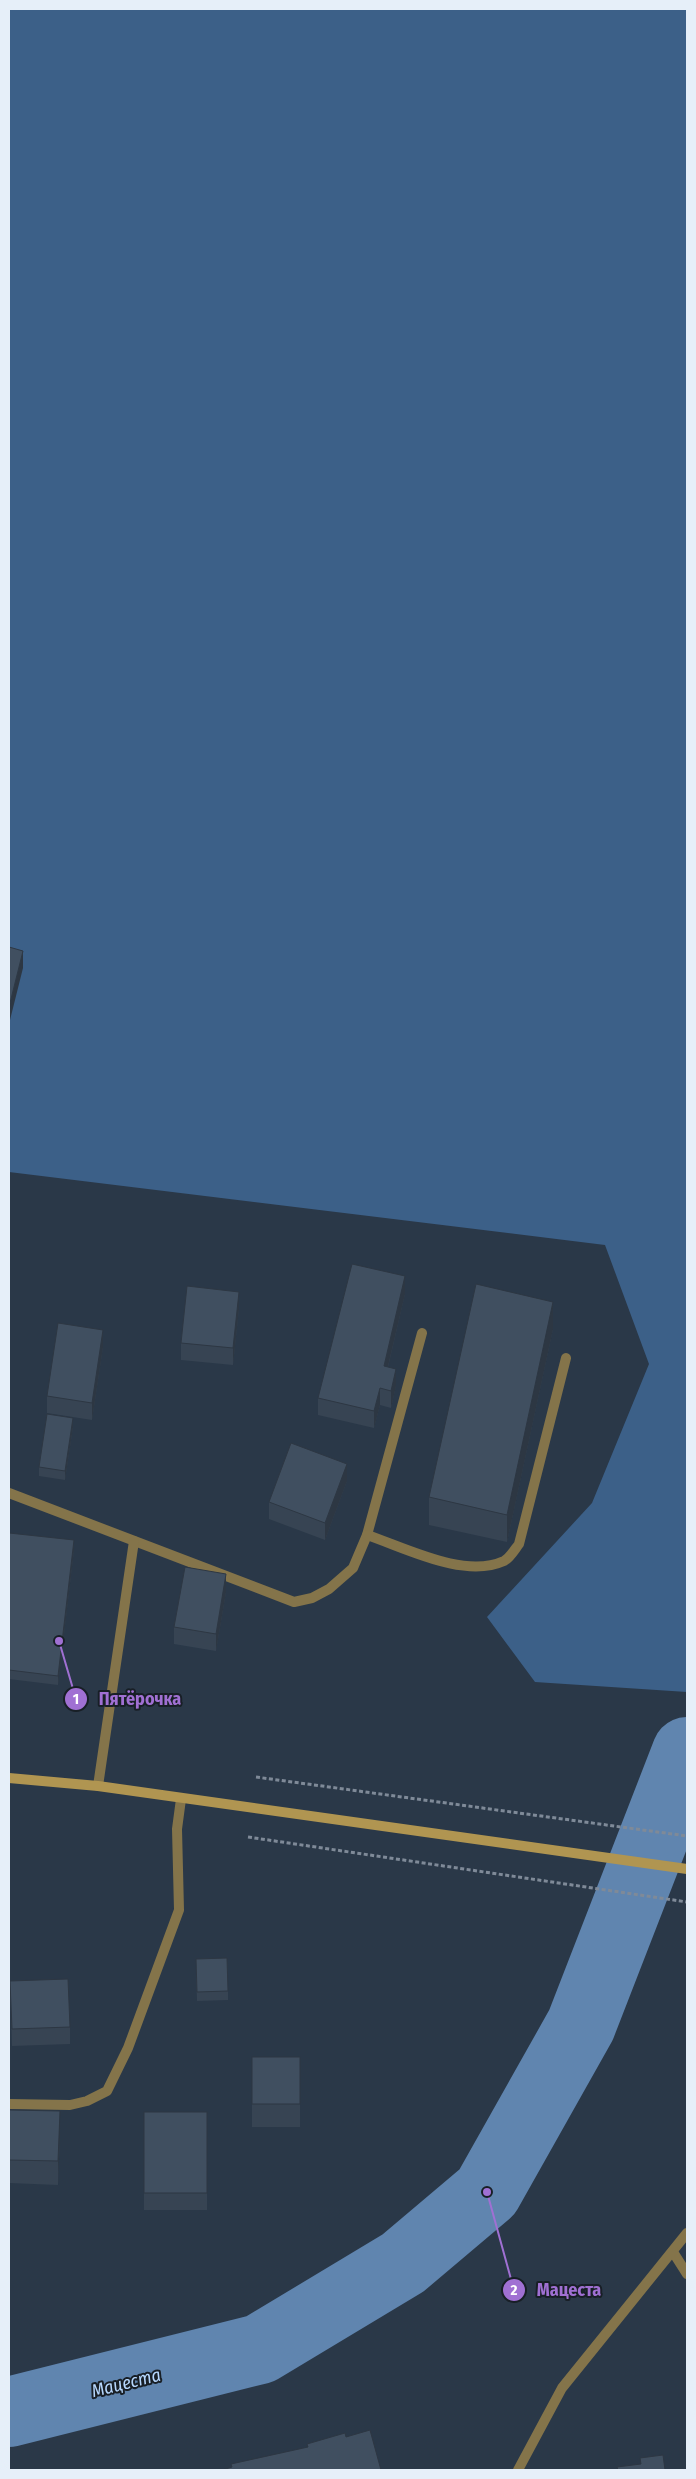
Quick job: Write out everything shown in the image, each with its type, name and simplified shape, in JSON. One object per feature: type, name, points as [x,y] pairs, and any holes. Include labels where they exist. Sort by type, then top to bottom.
[{"type":"street","points":[[9,1493],[294,1602],[312,1598],[329,1589],[353,1568],[367,1535],[422,1333]]},
{"type":"street","points":[[367,1535],[455,1566],[473,1568],[506,1560],[520,1544],[566,1358]]},
{"type":"street","points":[[98,1786],[134,1541]]},
{"type":"street","points":[[9,1778],[98,1786],[687,1869]]},
{"type":"street","points":[[9,2104],[70,2105],[87,2101],[107,2091],[128,2048],[179,1910],[177,1829],[181,1799]]},
{"type":"street","points":[[518,2470],[562,2388],[687,2233]]},
{"type":"street","points":[[673,2252],[687,2274]]},
{"type":"path","points":[[256,1777],[687,1836]]},
{"type":"path","points":[[248,1837],[687,1902]]},
{"type":"shaded area","points":[[9,9],[687,9],[687,1692],[535,1682],[487,1617],[592,1503],[649,1364],[605,1245],[9,1172]]},
{"type":"building","points":[[9,947],[23,951],[9,1007]]},
{"type":"building","points":[[352,1264],[405,1276],[384,1366],[396,1369],[391,1391],[380,1388],[374,1411],[318,1398]]},
{"type":"building","points":[[476,1284],[553,1302],[507,1515],[429,1497]]},
{"type":"building","points":[[187,1286],[239,1292],[233,1348],[181,1343]]},
{"type":"building","points":[[58,1323],[103,1330],[92,1403],[47,1396]]},
{"type":"building","points":[[47,1414],[73,1418],[65,1471],[39,1467]]},
{"type":"building","points":[[291,1443],[347,1464],[325,1523],[269,1502]]},
{"type":"building","points":[[9,1533],[74,1540],[58,1676],[9,1670]]},
{"type":"building","points":[[185,1567],[226,1574],[216,1634],[174,1627]]},
{"type":"building","points":[[227,1958],[228,1991],[197,1992],[196,1959]]},
{"type":"building","points":[[68,1979],[70,2027],[12,2029],[10,1981]]},
{"type":"building","points":[[252,2057],[300,2057],[300,2104],[252,2104]]},
{"type":"building","points":[[9,2110],[60,2111],[58,2161],[9,2160]]},
{"type":"building","points":[[144,2112],[207,2112],[207,2193],[144,2193]]},
{"type":"building","points":[[370,2430],[381,2470],[222,2470],[232,2467],[231,2464],[308,2447],[307,2444],[345,2433],[346,2437]]},
{"type":"building","points":[[663,2455],[665,2470],[618,2470],[617,2467],[641,2464],[640,2458]]},
{"type":"waterway","name":"Мацеста","points":[[9,2412],[260,2349],[403,2263],[487,2192],[581,2025],[687,1752]]},
{"type":"place","name":"Пятёрочка","points":[[59,1641]]},
{"type":"place","name":"Мацеста","points":[[487,2192]]}]
